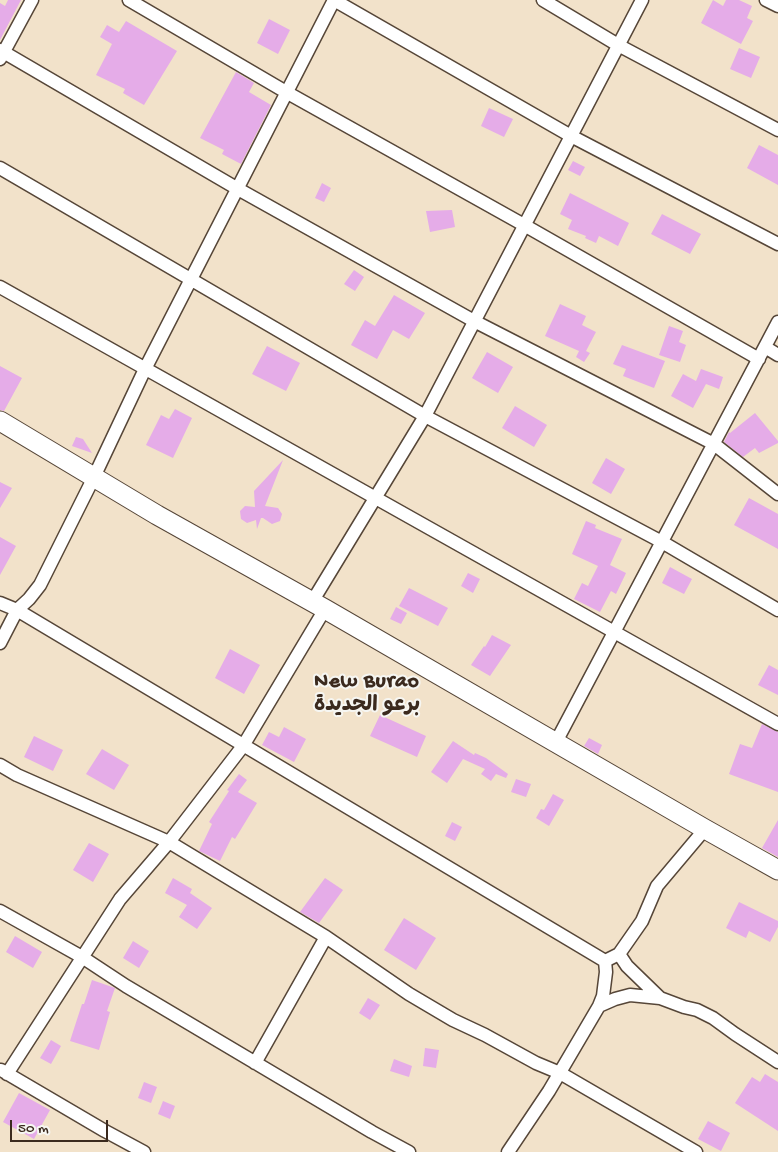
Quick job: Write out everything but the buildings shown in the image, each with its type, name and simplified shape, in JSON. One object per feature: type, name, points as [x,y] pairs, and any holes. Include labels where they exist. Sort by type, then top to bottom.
[{"type":"highway","points":[[0,421],[157,515],[318,605],[778,870]]},
{"type":"street","points":[[32,0],[1,54],[474,321],[714,444],[778,494]]},
{"type":"street","points":[[129,0],[286,92],[758,359]]},
{"type":"street","points":[[0,643],[17,610],[40,585],[146,369],[334,0],[571,136],[778,244]]},
{"type":"street","points":[[543,0],[618,45],[778,130]]},
{"type":"street","points":[[144,1152],[3,1072],[120,898],[169,842],[243,746],[375,498],[425,416],[642,0]]},
{"type":"street","points":[[766,0],[778,6]]},
{"type":"street","points":[[0,168],[425,416],[662,542],[778,610]]},
{"type":"street","points":[[0,287],[778,724]]},
{"type":"street","points":[[556,742],[778,322]]},
{"type":"street","points":[[765,347],[778,355]]},
{"type":"street","points":[[0,603],[17,610],[605,961]]},
{"type":"street","points":[[0,765],[17,775],[169,842],[326,937],[408,994],[500,1045],[560,1073],[696,1152]]},
{"type":"street","points":[[605,961],[619,954],[642,922],[658,886],[705,829]]},
{"type":"street","points":[[0,911],[82,957],[126,986],[255,1063],[409,1152]]},
{"type":"street","points":[[255,1063],[326,937]]},
{"type":"street","points":[[619,954],[627,966],[660,998]]},
{"type":"street","points":[[508,1152],[560,1073],[599,1006],[603,996],[606,972],[605,961]]},
{"type":"street","points":[[599,1006],[630,995],[660,998],[697,1010],[713,1018],[778,1062]]},
{"type":"district","name":"New Burao برعو الجديدة","points":[[367,695]]}]
